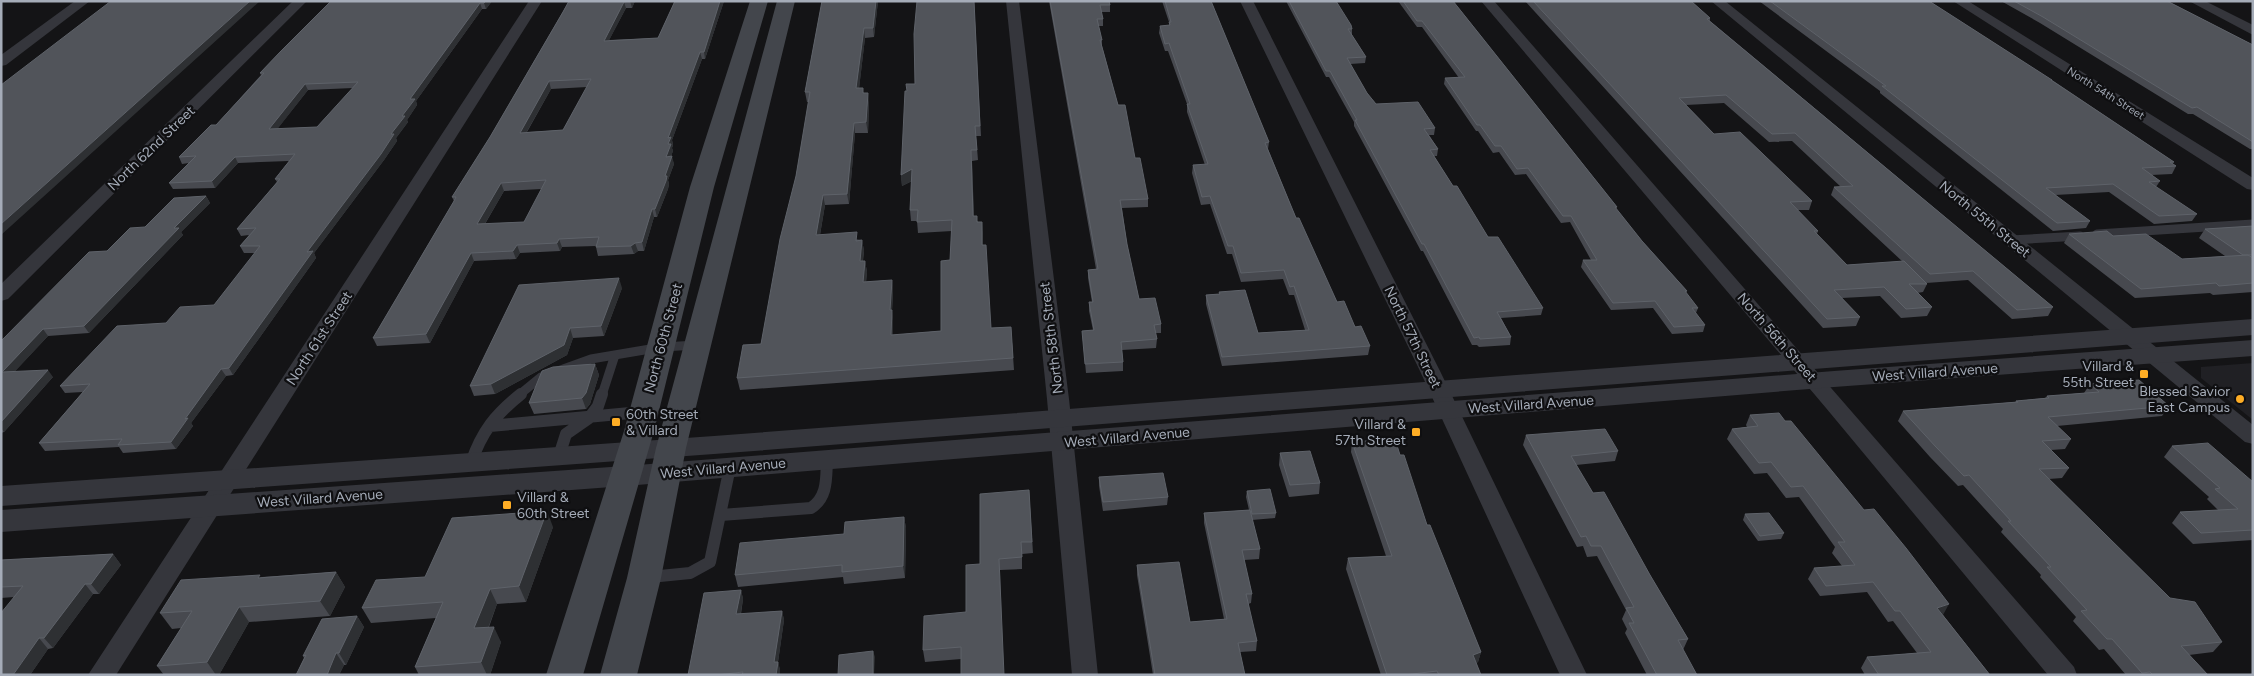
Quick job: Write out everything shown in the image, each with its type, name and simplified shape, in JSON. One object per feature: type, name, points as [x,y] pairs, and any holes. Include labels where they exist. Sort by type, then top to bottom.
[{"type":"main road","name":"North 60th Street","points":[[564,675],[629,463],[662,347],[702,187],[759,1]]},
{"type":"main road","points":[[618,675],[644,578],[668,461],[786,1]]},
{"type":"street","points":[[1,62],[84,1]]},
{"type":"street","name":"North 62nd Street","points":[[1,296],[301,1]]},
{"type":"street","name":"North 61st Street","points":[[101,675],[536,1]]},
{"type":"street","name":"North 58th Street","points":[[1012,1],[1061,430],[1085,675]]},
{"type":"street","name":"North 57th Street","points":[[1246,1],[1443,400],[1574,675]]},
{"type":"street","name":"North 56th Street","points":[[1487,1],[1806,371],[2064,675]]},
{"type":"street","name":"North 55th Street","points":[[1717,1],[2253,437]]},
{"type":"street","name":"North 54th Street","points":[[1960,1],[2253,185]]},
{"type":"street","points":[[2195,1],[2253,31]]},
{"type":"street","name":"West Villard Avenue","points":[[1,521],[210,506],[629,463],[1806,371],[2129,336],[2253,327]]},
{"type":"street","name":"West Villard Avenue","points":[[1806,371],[2152,356],[2253,348]]},
{"type":"street","name":"West Villard Avenue","points":[[668,461],[730,467],[827,460],[1061,430]]},
{"type":"street","name":"West Villard Avenue","points":[[1,496],[559,456],[629,463]]},
{"type":"lane","points":[[2011,240],[2253,224]]},
{"type":"lane","points":[[471,463],[480,440],[501,410],[541,377],[591,359],[662,347],[697,345]]},
{"type":"lane","points":[[559,456],[566,434],[589,418],[598,406],[615,355]]},
{"type":"lane","points":[[490,426],[643,412]]},
{"type":"lane","points":[[720,515],[811,508],[818,505],[824,493],[827,460]]},
{"type":"lane","points":[[644,578],[673,575],[706,567],[710,562],[730,467]]},
{"type":"shaded area","name":"Blessed Savior East Campus","points":[[2253,363],[2253,420],[2201,378],[2201,367]]},
{"type":"building","points":[[111,1],[250,1],[1,224],[1,85]]},
{"type":"building","points":[[331,1],[486,1],[480,3],[410,99],[415,99],[402,116],[405,116],[391,134],[394,134],[381,154],[307,252],[313,251],[229,368],[221,369],[171,442],[118,445],[122,439],[39,443],[90,384],[60,386],[117,326],[166,323],[180,307],[214,305],[260,246],[240,246],[256,228],[237,229],[280,179],[275,179],[295,154],[235,157],[212,181],[169,183],[196,156],[179,157],[211,125],[216,125],[264,73],[260,73]],"holes":[[[358,82],[317,127],[269,129],[305,84]]]},
{"type":"building","points":[[569,1],[630,1],[624,2],[604,41],[658,38],[675,1],[720,1],[704,52],[700,52],[668,138],[671,137],[668,144],[671,144],[666,157],[672,156],[665,176],[667,176],[666,181],[655,209],[652,209],[642,242],[631,246],[596,247],[599,237],[559,239],[557,243],[517,245],[513,251],[471,253],[426,334],[373,338],[456,197],[452,197],[490,137]],"holes":[[[591,79],[563,130],[520,133],[549,81]],[[546,180],[524,222],[477,224],[501,183]]]},
{"type":"building","points":[[822,1],[876,1],[873,28],[864,28],[856,88],[863,88],[863,93],[868,93],[866,122],[854,123],[847,194],[823,195],[816,235],[857,232],[856,241],[862,240],[860,261],[865,261],[863,282],[892,280],[891,335],[941,331],[941,261],[950,260],[952,220],[917,222],[918,210],[910,210],[912,169],[901,175],[906,84],[915,84],[914,34],[917,1],[974,1],[980,126],[975,126],[977,150],[971,150],[973,216],[977,216],[977,222],[982,222],[982,245],[986,245],[991,328],[1011,327],[1013,358],[737,378],[743,345],[761,344],[780,239],[796,176],[810,92],[805,92]]},
{"type":"building","points":[[1050,1],[1109,1],[1110,5],[1100,5],[1103,19],[1097,19],[1102,40],[1100,40],[1118,105],[1125,105],[1135,158],[1140,158],[1148,199],[1120,200],[1127,244],[1139,299],[1155,298],[1161,324],[1154,325],[1157,339],[1121,342],[1123,362],[1085,364],[1082,331],[1094,330],[1089,302],[1093,302],[1088,270],[1098,269]]},
{"type":"building","points":[[1165,1],[1211,1],[1269,142],[1265,143],[1296,218],[1299,218],[1337,302],[1344,301],[1355,327],[1361,326],[1370,346],[1222,357],[1206,295],[1245,290],[1258,333],[1309,330],[1294,286],[1290,287],[1284,270],[1241,273],[1233,246],[1228,246],[1210,196],[1202,197],[1193,165],[1208,164],[1187,104],[1190,104],[1169,43],[1165,44],[1160,26],[1170,25],[1169,22],[1171,22]]},
{"type":"building","points":[[1289,1],[1336,1],[1351,25],[1352,29],[1348,29],[1366,57],[1347,58],[1367,93],[1376,104],[1418,102],[1435,128],[1424,129],[1438,149],[1430,150],[1453,186],[1457,186],[1488,237],[1498,237],[1543,308],[1497,312],[1511,337],[1474,338],[1355,120],[1357,120],[1330,71],[1326,71]]},
{"type":"building","points":[[1403,1],[1453,1],[1642,241],[1687,291],[1685,291],[1698,308],[1692,308],[1705,325],[1674,327],[1655,301],[1613,303],[1583,260],[1597,260],[1571,216],[1563,216],[1528,168],[1517,169],[1501,146],[1495,146],[1480,125],[1477,125],[1445,78],[1465,77],[1422,21],[1417,21]]},
{"type":"building","points":[[1533,1],[1691,1],[1710,18],[1707,19],[2053,307],[2017,310],[1973,271],[1930,274],[1834,187],[1853,186],[1795,133],[1772,134],[1726,95],[1679,98],[1714,134],[1740,132],[1812,201],[1790,202],[1818,231],[1814,231],[1847,265],[1904,261],[1927,284],[1909,284],[1932,307],[1906,309],[1884,287],[1834,290],[1860,317],[1827,319]]},
{"type":"building","points":[[1770,1],[1929,1],[2052,80],[2174,162],[2170,162],[2176,166],[2142,168],[2160,181],[2149,182],[2197,214],[2159,216],[2113,184],[2046,188],[2090,221],[2057,223],[1882,86],[1886,86]]},
{"type":"building","points":[[2014,1],[2167,1],[2253,45],[2253,142],[2197,107],[2192,108]]},
{"type":"building","points":[[206,196],[174,228],[179,228],[84,326],[43,329],[2,372],[48,370],[1,422],[1,341],[89,252],[107,251],[130,228],[145,227],[174,198]]},
{"type":"building","points":[[2253,226],[2253,255],[2243,255],[2205,229]]},
{"type":"building","points":[[2107,231],[2113,236],[2146,234],[2182,259],[2248,255],[2253,258],[2253,283],[2219,286],[2216,283],[2141,289],[2069,234]]},
{"type":"building","points":[[619,278],[601,326],[570,328],[564,345],[491,384],[470,386],[519,285]]},
{"type":"building","points":[[595,364],[586,393],[582,398],[529,403],[542,371],[553,367]]},
{"type":"building","points":[[2139,380],[2169,406],[2048,417],[2071,439],[2042,441],[2069,468],[2039,469],[2170,598],[2195,602],[2222,642],[2181,646],[2208,675],[2153,675],[2150,672],[2142,673],[2112,639],[2107,639],[2081,611],[2087,610],[2047,567],[2051,567],[2008,521],[2011,521],[1969,475],[1964,476],[1903,411],[2018,402],[2016,401],[2049,398],[2047,396],[2099,392],[2090,384]]},
{"type":"building","points":[[1779,413],[1785,421],[1791,421],[1864,510],[1874,509],[1906,548],[1949,604],[1937,608],[1990,675],[1879,675],[1867,657],[1931,652],[1900,611],[1895,611],[1873,582],[1826,586],[1814,568],[1855,565],[1838,542],[1845,542],[1803,486],[1791,487],[1771,462],[1759,463],[1732,429],[1758,426],[1750,415]]},
{"type":"building","points":[[1605,429],[1618,451],[1571,456],[1593,493],[1604,492],[1688,639],[1678,640],[1697,675],[1657,675],[1629,623],[1634,623],[1626,608],[1634,607],[1601,546],[1591,546],[1586,536],[1581,537],[1526,435]]},
{"type":"building","points":[[1395,439],[1400,455],[1404,455],[1427,525],[1430,525],[1481,652],[1473,655],[1481,675],[1439,675],[1437,671],[1387,675],[1348,558],[1392,556],[1352,442]]},
{"type":"building","points":[[2208,443],[2253,482],[2253,530],[2201,533],[2180,512],[2238,509],[2215,489],[2220,488],[2172,446]]},
{"type":"building","points":[[1310,451],[1320,483],[1290,485],[1280,453]]},
{"type":"building","points":[[1163,473],[1168,497],[1103,502],[1099,477]]},
{"type":"building","points":[[1270,489],[1276,513],[1252,514],[1247,491]]},
{"type":"building","points":[[1029,490],[1032,542],[1021,542],[1022,557],[999,559],[1004,675],[961,675],[961,647],[923,650],[924,616],[966,612],[966,565],[980,564],[980,494]]},
{"type":"building","points":[[1250,510],[1260,549],[1242,550],[1252,594],[1246,594],[1257,641],[1238,643],[1245,675],[1155,675],[1137,565],[1179,562],[1190,622],[1227,619],[1204,513]]},
{"type":"building","points":[[547,511],[519,586],[490,589],[474,628],[494,627],[481,662],[415,667],[443,602],[362,608],[376,580],[425,577],[452,518]]},
{"type":"building","points":[[1769,513],[1784,533],[1760,536],[1745,514]]},
{"type":"building","points":[[904,517],[903,566],[842,572],[842,565],[735,575],[740,543],[844,534],[845,522]]},
{"type":"building","points":[[113,554],[91,584],[85,584],[44,638],[39,638],[13,675],[1,675],[1,613],[23,586],[1,587],[1,560]]},
{"type":"building","points":[[336,572],[320,601],[239,607],[207,662],[157,666],[192,611],[160,613],[181,580],[260,575],[258,578]]},
{"type":"building","points":[[741,590],[736,614],[782,611],[774,662],[778,662],[776,675],[742,675],[743,672],[716,675],[688,675],[704,593]]},
{"type":"building","points":[[357,616],[339,653],[336,653],[327,675],[296,675],[306,655],[303,656],[322,619]]},
{"type":"building","points":[[873,651],[873,675],[838,675],[839,655]]},
{"type":"place","name":"Villard & 55th Street","points":[[2144,374]]},
{"type":"place","name":"Blessed Savior East Campus","points":[[2240,399]]},
{"type":"place","name":"60th Street & Villard","points":[[616,422]]},
{"type":"place","name":"Villard & 57th Street","points":[[1416,432]]},
{"type":"place","name":"Villard & 60th Street","points":[[507,505]]}]
